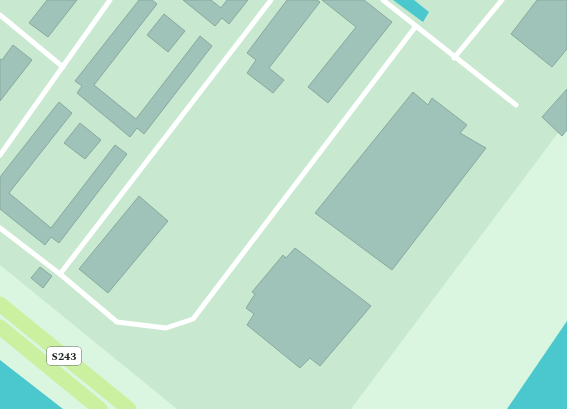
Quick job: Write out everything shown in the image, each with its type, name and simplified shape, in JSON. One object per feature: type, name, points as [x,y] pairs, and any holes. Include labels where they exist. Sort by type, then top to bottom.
[{"type":"main road","name":"S243","points":[[0,304],[129,409]]},
{"type":"main road","name":"S243","points":[[0,327],[100,409]]},
{"type":"lane","points":[[0,155],[110,0]]},
{"type":"lane","points":[[60,274],[271,0]]},
{"type":"lane","points":[[383,0],[454,58],[516,105]]},
{"type":"lane","points":[[454,58],[502,0]]},
{"type":"lane","points":[[0,15],[63,67]]},
{"type":"lane","points":[[0,228],[60,274],[117,322],[166,328],[193,319],[416,26]]},
{"type":"shaded area","points":[[0,0],[567,0],[567,121],[351,409],[177,409],[0,265]]},
{"type":"water","points":[[393,0],[414,0],[429,12],[423,22]]},
{"type":"water","points":[[567,321],[567,409],[507,409]]},
{"type":"water","points":[[0,360],[63,409],[0,409]]},
{"type":"building","points":[[47,0],[77,0],[48,37],[29,23]]},
{"type":"building","points":[[139,0],[152,0],[157,4],[94,85],[136,119],[200,36],[212,46],[144,134],[137,128],[130,137],[77,93],[82,86],[75,81]]},
{"type":"building","points":[[183,0],[211,0],[221,8],[227,0],[248,0],[229,24],[222,18],[215,26]]},
{"type":"building","points":[[287,0],[317,0],[320,2],[269,68],[284,80],[273,93],[247,73],[256,60],[247,53]]},
{"type":"building","points":[[322,0],[364,0],[392,22],[328,103],[308,87],[356,27]]},
{"type":"building","points":[[537,0],[567,0],[567,49],[552,67],[511,34]]},
{"type":"building","points":[[164,14],[185,31],[168,52],[147,35]]},
{"type":"building","points":[[13,45],[32,60],[0,101],[0,59],[2,60]]},
{"type":"building","points":[[567,89],[567,130],[562,136],[542,117]]},
{"type":"building","points":[[413,92],[428,105],[432,98],[467,125],[460,133],[486,148],[392,270],[315,213]]},
{"type":"building","points":[[59,102],[72,113],[9,193],[51,228],[115,145],[127,154],[59,243],[51,237],[45,245],[0,209],[0,177]]},
{"type":"building","points":[[80,123],[101,140],[85,159],[64,143]]},
{"type":"building","points":[[139,196],[168,221],[108,293],[79,269]]},
{"type":"building","points":[[295,248],[371,306],[320,366],[310,358],[300,368],[247,325],[254,314],[246,308],[255,294],[252,292],[283,255],[286,258]]},
{"type":"building","points":[[40,267],[52,276],[43,288],[31,278]]}]
